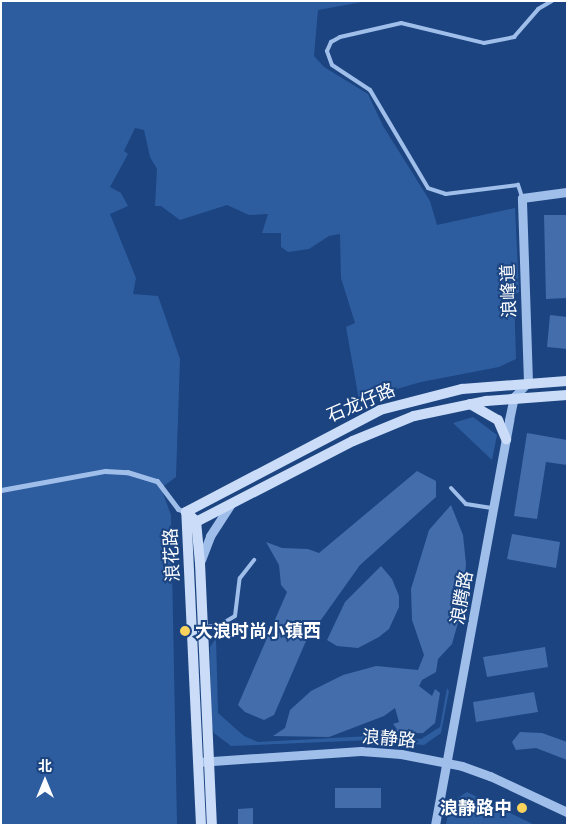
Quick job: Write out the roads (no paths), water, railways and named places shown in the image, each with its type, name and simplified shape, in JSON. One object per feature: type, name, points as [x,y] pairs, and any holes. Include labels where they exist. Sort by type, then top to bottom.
[{"type":"main road","name":"石龙仔路","points":[[186,512],[380,410],[444,392],[528,382],[567,381]]},
{"type":"main road","name":"石龙仔路","points":[[186,526],[386,426],[428,412],[469,403],[514,397],[567,395]]},
{"type":"main road","points":[[469,403],[498,420],[506,439]]},
{"type":"main road","name":"浪花路","points":[[186,512],[196,521],[200,563],[203,762],[201,825]]},
{"type":"main road","name":"浪花路","points":[[186,512],[203,762],[212,825]]},
{"type":"street","points":[[522,198],[567,192]]},
{"type":"street","name":"浪峰道","points":[[522,198],[528,382]]},
{"type":"street","points":[[514,397],[528,382]]},
{"type":"street","name":"浪腾路","points":[[435,825],[444,762],[474,624],[514,397]]},
{"type":"street","points":[[1,490],[106,471],[127,472],[157,481],[169,492],[178,509],[186,512]]},
{"type":"street","points":[[200,563],[210,536],[231,504]]},
{"type":"street","name":"浪静路","points":[[203,762],[361,751],[401,754],[444,762],[505,781],[567,812]]},
{"type":"lane","points":[[522,198],[518,185],[446,194],[428,188],[370,90],[332,65],[327,51],[331,42],[340,37],[401,23],[484,43],[514,37],[538,9],[552,1]]},
{"type":"lane","points":[[450,488],[466,504],[494,508]]},
{"type":"lane","points":[[202,627],[220,625],[235,616],[240,578],[254,560]]},
{"type":"place","name":"大浪时尚小镇西","points":[[185,631]]},
{"type":"place","name":"浪静路中","points":[[522,808]]}]
